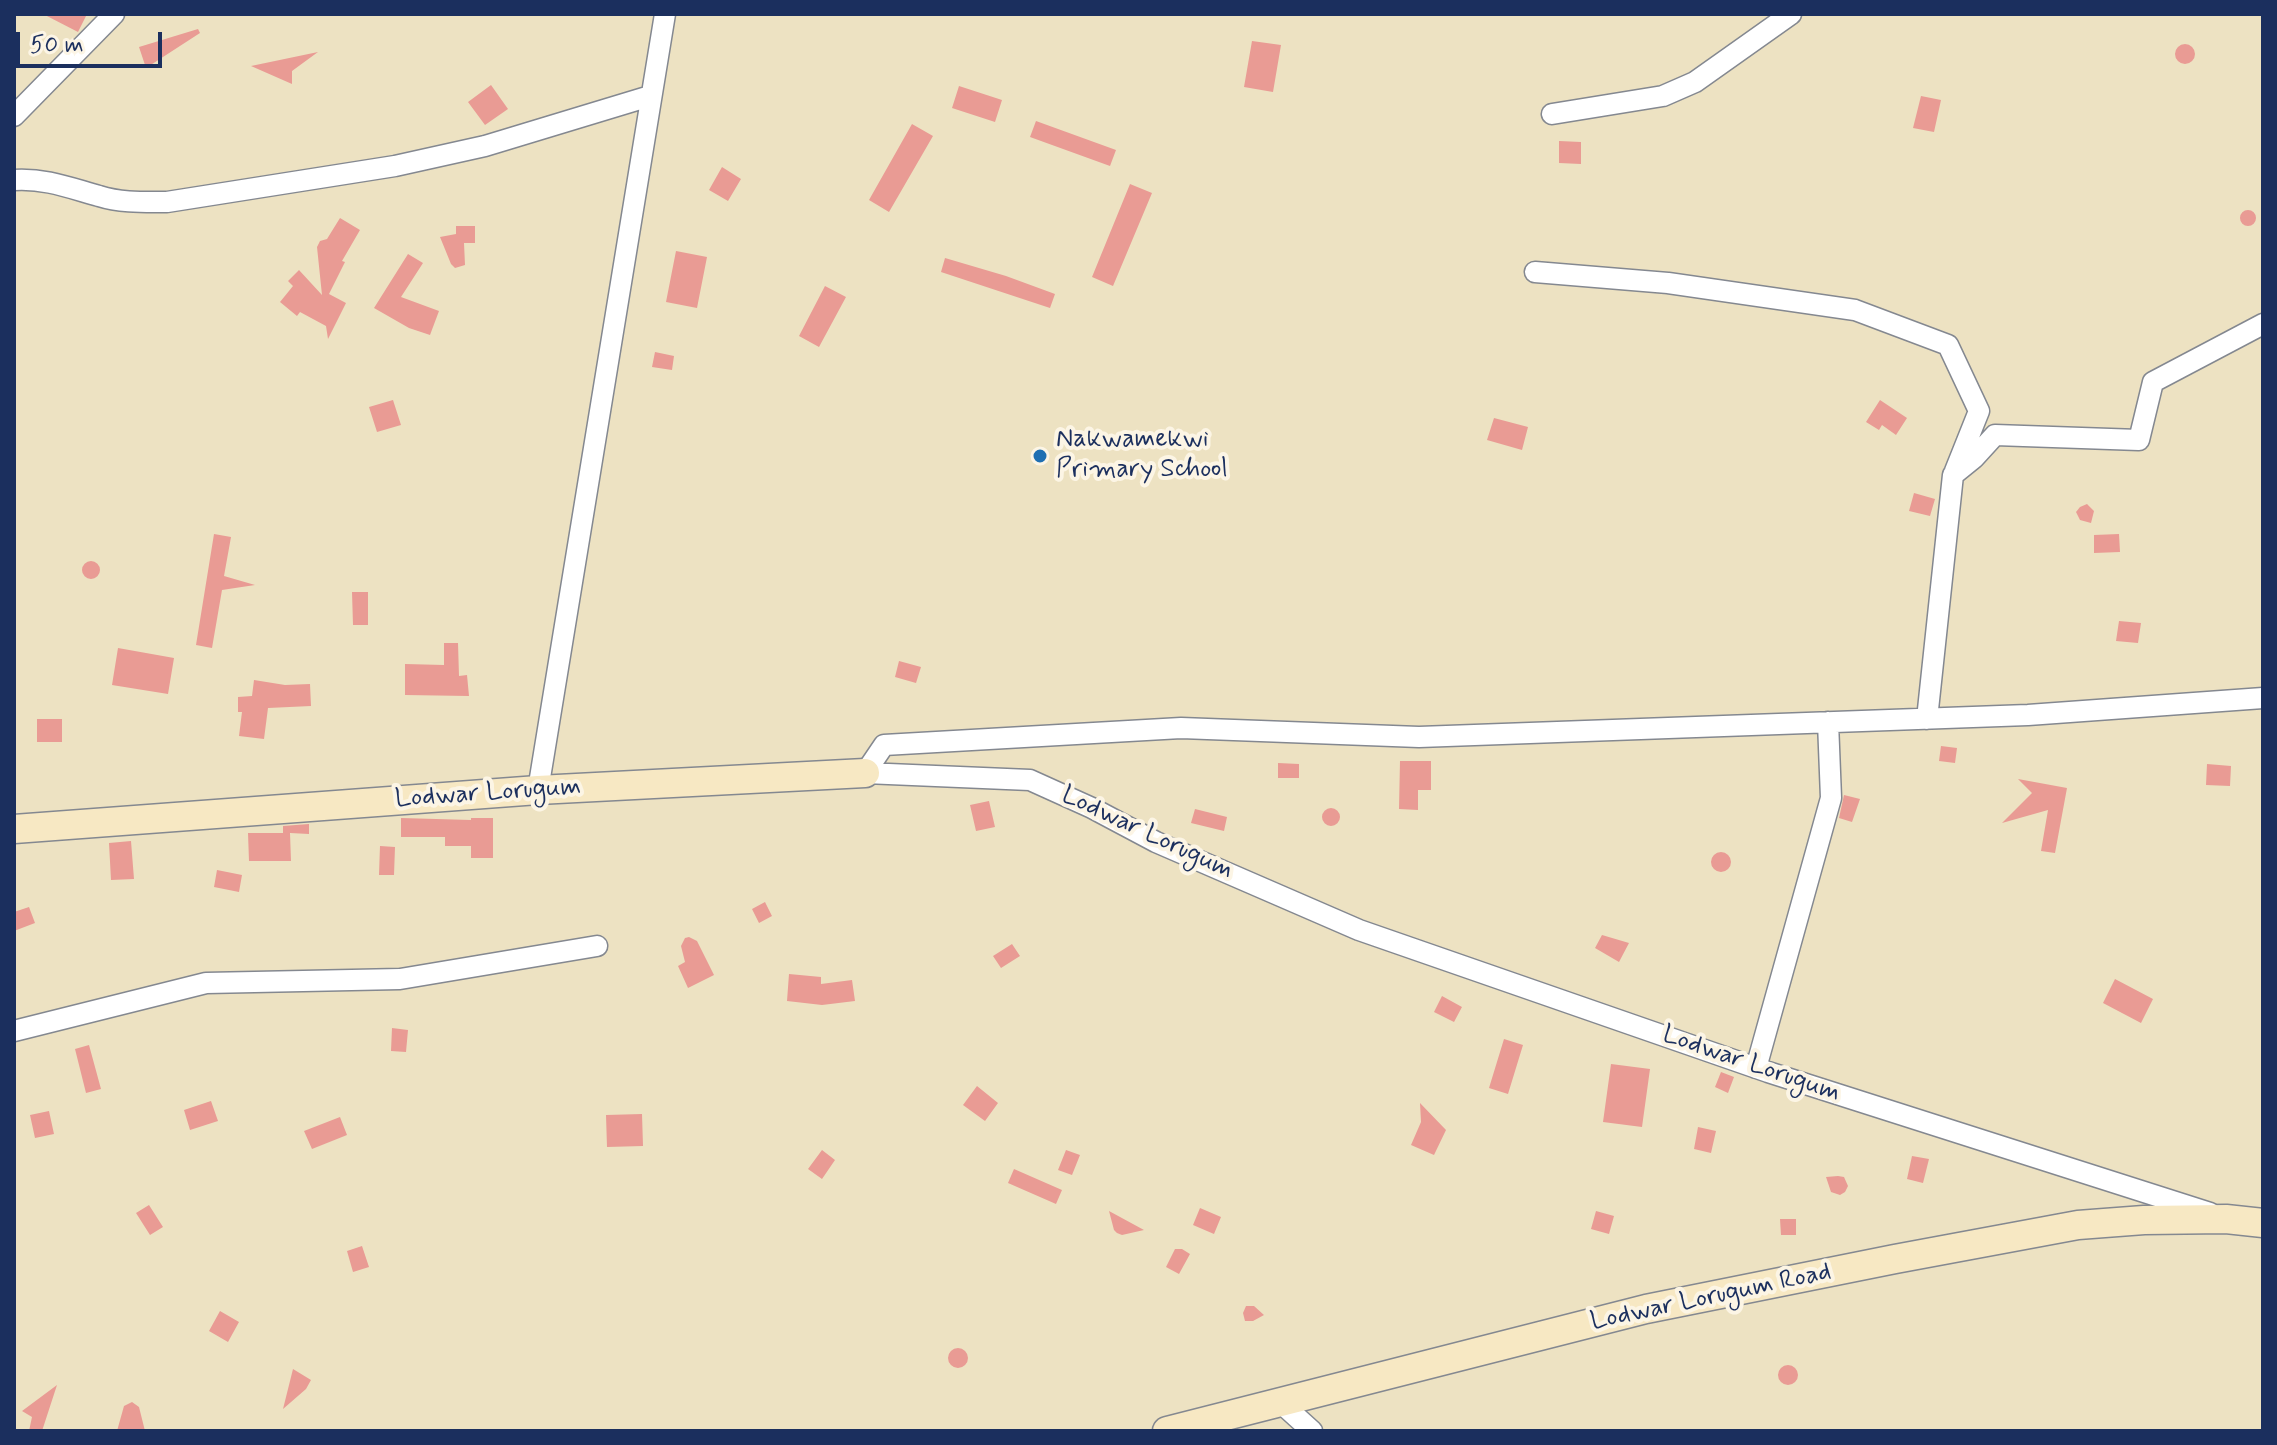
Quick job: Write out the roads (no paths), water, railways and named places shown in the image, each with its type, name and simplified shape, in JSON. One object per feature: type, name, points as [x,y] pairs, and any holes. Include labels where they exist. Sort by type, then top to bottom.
[{"type":"main road","name":"Lodwar Lorugum","points":[[14,829],[538,790],[865,773]]},
{"type":"main road","name":"Lodwar Lorugum Road","points":[[1167,1431],[1646,1309],[1895,1259],[2078,1225],[2226,1219],[2263,1223]]},
{"type":"street","points":[[14,116],[114,14]]},
{"type":"street","points":[[538,790],[665,14]]},
{"type":"street","points":[[1552,114],[1663,96],[1695,82],[1791,14]]},
{"type":"street","points":[[14,180],[46,180],[101,197],[131,202],[167,202],[410,163],[485,146],[650,96]]},
{"type":"street","points":[[1535,272],[1668,283],[1855,310],[1948,345],[1979,411],[1953,475],[1927,719]]},
{"type":"street","points":[[1953,475],[1995,435],[2139,440],[2153,382],[2263,324]]},
{"type":"street","points":[[865,773],[884,745],[1181,728],[1419,737],[2028,715],[2263,698]]},
{"type":"street","points":[[1756,1068],[1831,798],[1828,722]]},
{"type":"street","name":"Lodwar Lorugum","points":[[865,773],[1030,780],[1156,842],[1359,930],[1756,1068],[2226,1219]]},
{"type":"street","points":[[14,1031],[206,983],[400,979],[597,946]]},
{"type":"street","points":[[1280,1402],[1312,1431]]},
{"type":"place","name":"Nakwamekwi Primary School","points":[[1040,456]]}]
